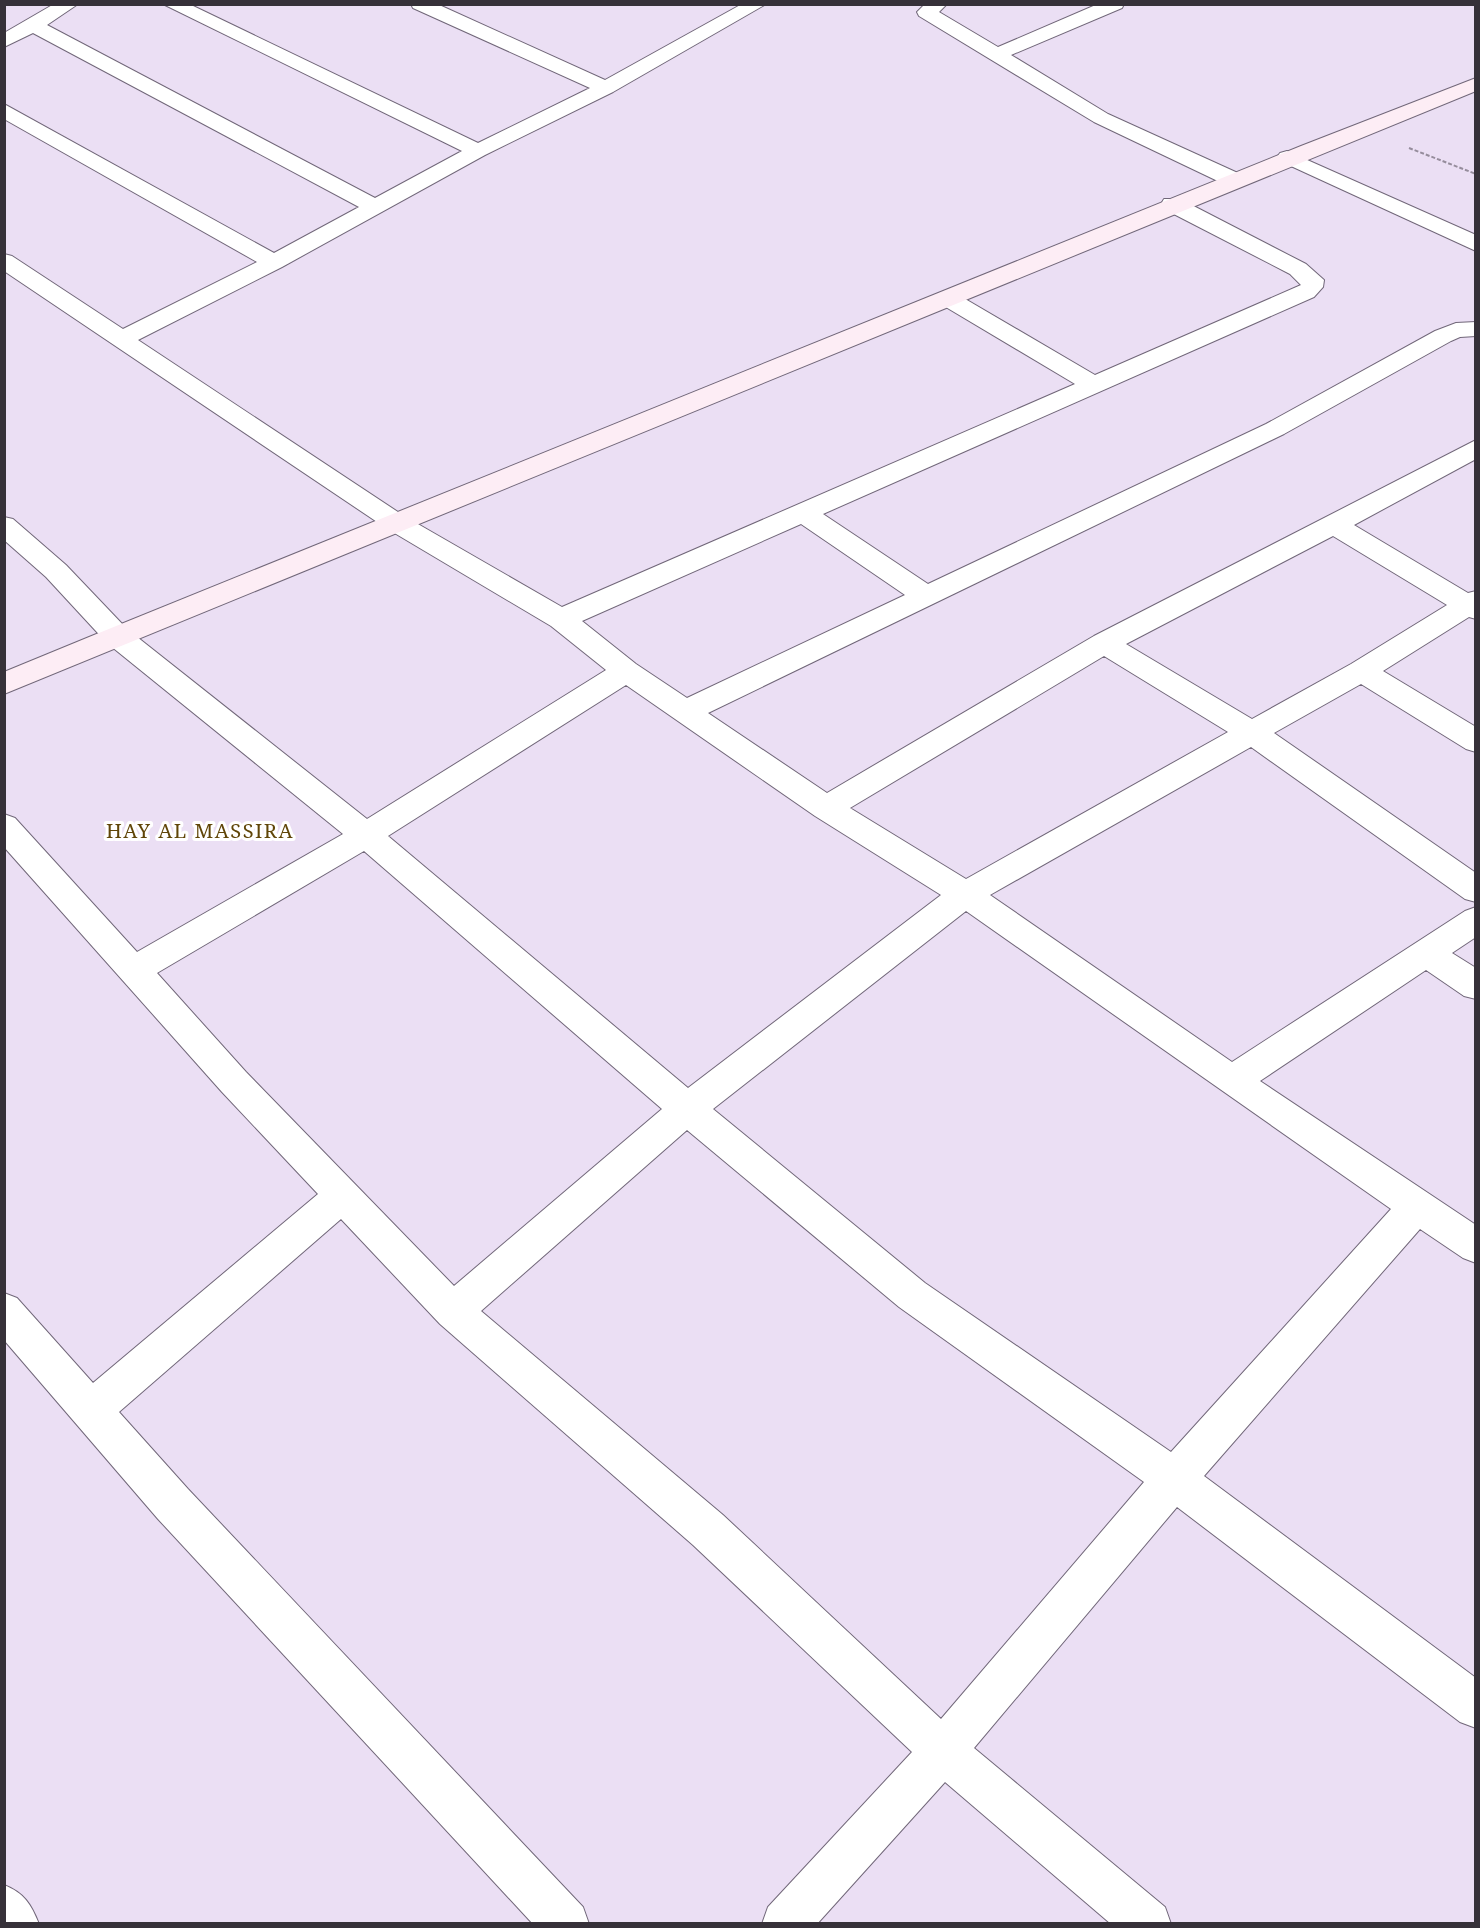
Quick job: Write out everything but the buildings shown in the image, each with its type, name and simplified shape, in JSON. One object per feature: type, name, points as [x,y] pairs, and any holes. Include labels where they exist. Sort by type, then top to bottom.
[{"type":"street","points":[[4,41],[69,4]]},
{"type":"street","points":[[172,4],[248,38],[478,151]]},
{"type":"street","points":[[420,4],[606,88]]},
{"type":"street","points":[[120,340],[274,262],[478,151],[606,88],[757,4]]},
{"type":"street","points":[[996,55],[1115,4]]},
{"type":"street","points":[[926,7],[996,55],[1101,118],[1232,179]]},
{"type":"street","points":[[33,25],[376,207]]},
{"type":"street","points":[[4,684],[1232,179],[1476,84]]},
{"type":"street","points":[[4,110],[274,262]]},
{"type":"street","points":[[1287,157],[1476,244]]},
{"type":"street","points":[[561,620],[1306,292],[1312,287],[1313,280],[1298,269],[1172,204]]},
{"type":"street","points":[[4,261],[395,522],[561,620],[626,671],[826,808],[965,894],[1232,1081],[1476,1246]]},
{"type":"street","points":[[947,298],[1094,385]]},
{"type":"street","points":[[686,711],[1275,429],[1443,336],[1456,330],[1476,329]]},
{"type":"street","points":[[826,808],[1104,643],[1334,525],[1476,448]]},
{"type":"street","points":[[803,513],[926,596]]},
{"type":"street","points":[[4,525],[56,571],[117,636],[366,835],[687,1109],[912,1295],[1174,1479],[1476,1706]]},
{"type":"street","points":[[453,1311],[687,1109],[965,894],[1361,671],[1472,605],[1334,525]]},
{"type":"street","points":[[1104,643],[1251,732],[1476,891]]},
{"type":"street","points":[[134,970],[366,835],[626,671]]},
{"type":"street","points":[[1361,671],[1476,741]]},
{"type":"street","points":[[4,826],[234,1082],[453,1311],[708,1530],[943,1751],[1148,1923]]},
{"type":"street","points":[[1232,1081],[1476,920]]},
{"type":"street","points":[[1426,953],[1476,986]]},
{"type":"street","points":[[91,1410],[342,1196]]},
{"type":"street","points":[[785,1923],[943,1751],[1174,1479],[1416,1207]]},
{"type":"street","points":[[4,1311],[173,1504],[566,1923]]},
{"type":"street","points":[[4,1908],[16,1923]]},
{"type":"path","points":[[1358,129],[1476,174]]},
{"type":"district","name":"HAY AL MASSIRA","points":[[200,831]]}]
